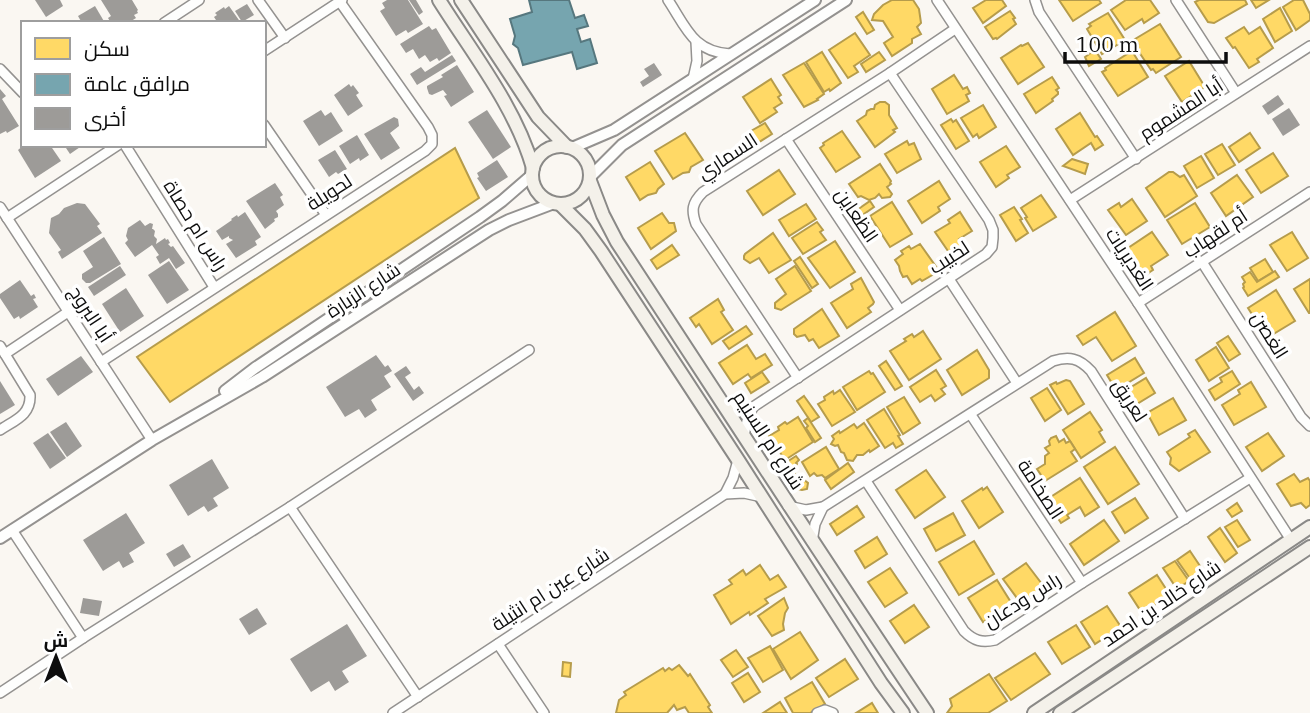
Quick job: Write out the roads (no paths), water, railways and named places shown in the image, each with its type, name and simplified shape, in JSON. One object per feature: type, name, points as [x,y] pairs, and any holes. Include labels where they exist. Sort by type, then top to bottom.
[{"type":"main road","points":[[439,0],[512,114],[527,146],[538,193],[545,200],[557,204],[570,203],[579,198],[586,191],[590,178],[590,169],[583,156],[569,147],[538,117],[461,0]]},
{"type":"main road","points":[[532,172],[542,153],[558,146],[569,147]]},
{"type":"main road","name":"شارع ام السنيم","points":[[590,178],[603,215],[617,242],[811,541],[927,713]]},
{"type":"main road","name":"شارع ام السنيم","points":[[557,204],[584,229],[601,251],[903,713]]},
{"type":"main road","name":"شارع خالد بن احمد","points":[[1034,713],[1310,527]]},
{"type":"main road","name":"شارع خالد بن احمد","points":[[1060,713],[1310,547]]},
{"type":"street","points":[[167,21],[199,0]]},
{"type":"street","points":[[258,0],[285,38]]},
{"type":"street","points":[[668,0],[696,43],[697,61],[693,79]]},
{"type":"street","points":[[569,147],[614,130],[815,0]]},
{"type":"street","points":[[590,178],[622,145],[846,0]]},
{"type":"street","name":"الغديريات","points":[[937,0],[1291,540]]},
{"type":"street","points":[[1035,0],[1039,12],[1136,159]]},
{"type":"street","points":[[1177,0],[1236,93]]},
{"type":"street","points":[[266,50],[341,1]]},
{"type":"street","name":"لحويلة","points":[[101,362],[432,144],[433,139],[428,127],[341,1]]},
{"type":"street","name":"السماري","points":[[798,377],[695,225],[692,206],[702,192],[955,29]]},
{"type":"street","points":[[696,43],[712,51],[730,54]]},
{"type":"street","name":"أبا المشموم","points":[[1070,200],[1310,47]]},
{"type":"street","points":[[0,69],[21,91]]},
{"type":"street","name":"لخبيب","points":[[752,407],[949,279],[992,247],[993,230],[989,220],[890,73]]},
{"type":"street","points":[[266,128],[326,215]]},
{"type":"street","name":"الظعاين","points":[[786,139],[900,310]]},
{"type":"street","points":[[7,218],[115,147]]},
{"type":"street","name":"راس ام حصاة","points":[[126,147],[214,287]]},
{"type":"street","name":"شارع الزبارة","points":[[195,414],[255,368],[480,217],[502,201],[532,172]]},
{"type":"street","name":"أم لقهاب","points":[[1138,303],[1309,194]]},
{"type":"street","name":"شارع الزبارة","points":[[0,538],[152,440],[262,377],[489,230],[509,220],[557,204]]},
{"type":"street","name":"أبا البروج","points":[[0,207],[152,440]]},
{"type":"street","name":"الغصن","points":[[1202,262],[1301,417],[1310,426]]},
{"type":"street","points":[[949,279],[1017,383]]},
{"type":"street","points":[[0,430],[27,412],[30,404],[30,395],[2,350],[68,312]]},
{"type":"street","points":[[0,693],[529,350]]},
{"type":"street","name":"لعريق","points":[[823,507],[1053,361],[1074,358],[1091,371],[1185,519]]},
{"type":"street","points":[[722,403],[752,407],[744,436]]},
{"type":"street","name":"الصخامة","points":[[971,415],[1082,583]]},
{"type":"street","points":[[738,460],[725,494],[744,493],[762,497]]},
{"type":"street","name":"راس ودعان","points":[[866,481],[964,631],[978,642],[987,642],[995,640],[1251,478]]},
{"type":"street","name":"شارع عين ام انثيلة","points":[[393,713],[725,494]]},
{"type":"street","points":[[788,506],[806,510],[823,507]]},
{"type":"street","points":[[290,507],[418,697]]},
{"type":"street","points":[[811,541],[823,507]]},
{"type":"street","points":[[12,530],[83,638]]},
{"type":"street","points":[[498,644],[544,713]]},
{"type":"street","points":[[817,713],[825,710],[833,713]]}]
